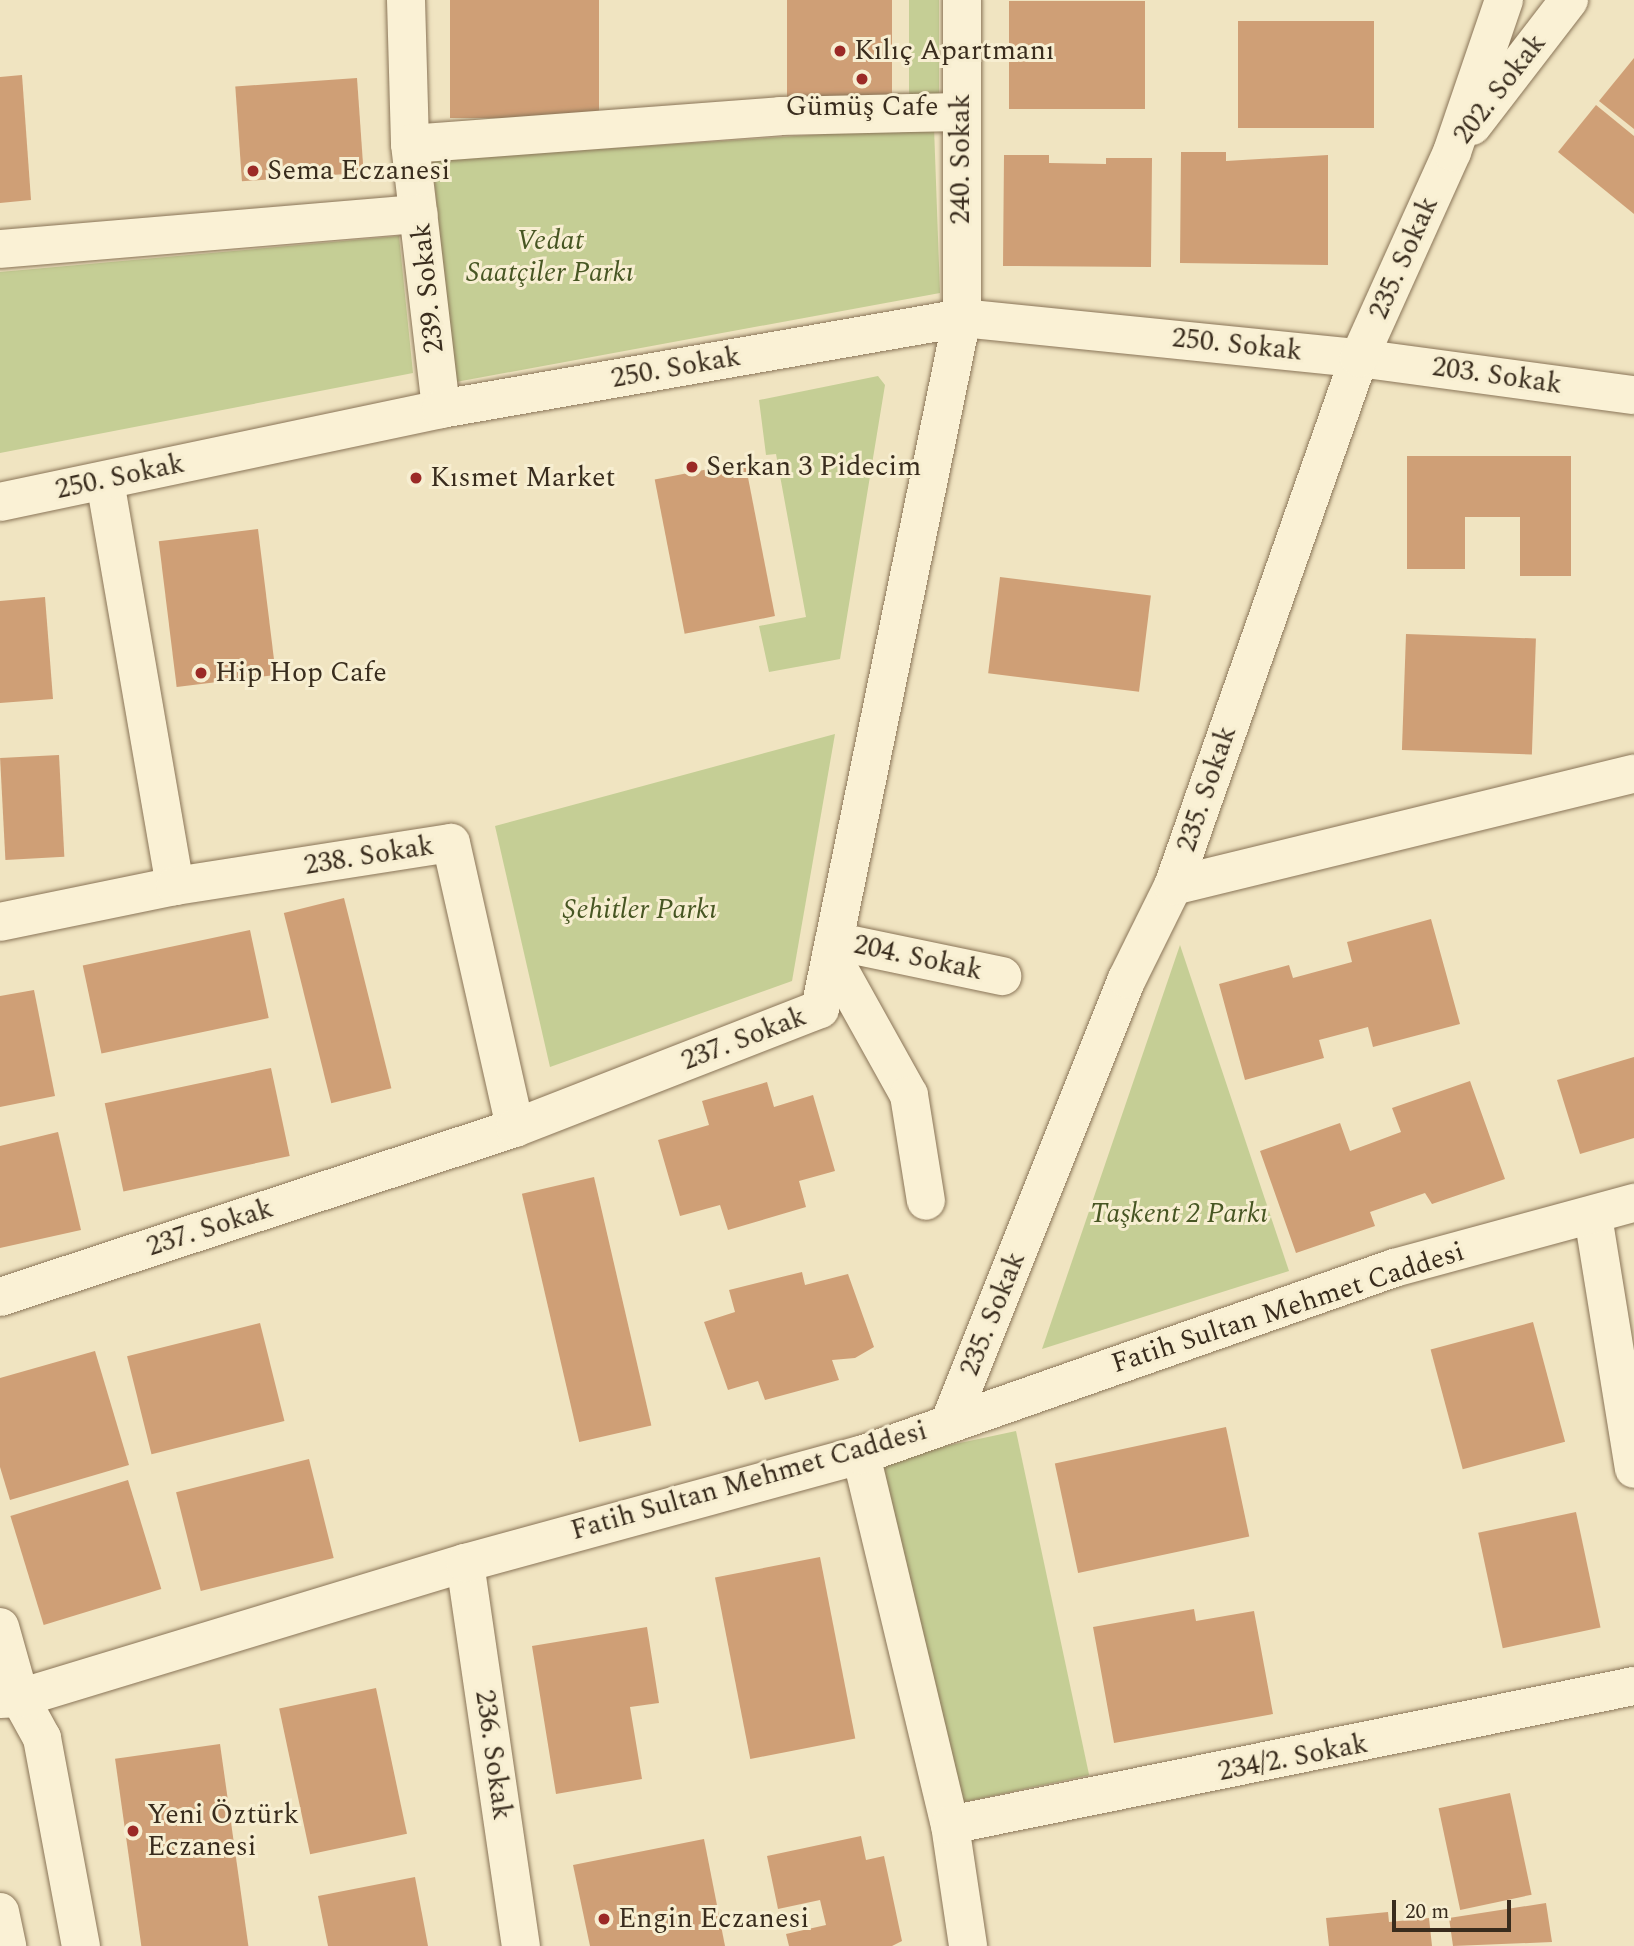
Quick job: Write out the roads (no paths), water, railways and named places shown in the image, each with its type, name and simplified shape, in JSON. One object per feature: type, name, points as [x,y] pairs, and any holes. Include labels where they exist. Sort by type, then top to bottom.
[{"type":"street","name":"239. Sokak","points":[[406,0],[410,144],[441,409]]},
{"type":"street","name":"240. Sokak","points":[[962,0],[962,317]]},
{"type":"street","name":"202. Sokak","points":[[1452,152],[1504,0]]},
{"type":"street","name":"202. Sokak","points":[[1452,152],[1569,0]]},
{"type":"street","points":[[410,144],[780,116],[961,112]]},
{"type":"street","name":"235. Sokak","points":[[950,1422],[1118,1001],[1173,886],[1359,358],[1452,152]]},
{"type":"street","points":[[0,249],[419,214]]},
{"type":"street","name":"250. Sokak","points":[[0,502],[441,409],[962,317],[1359,358]]},
{"type":"street","name":"237. Sokak","points":[[0,1297],[514,1128],[820,1009],[962,317]]},
{"type":"street","name":"203. Sokak","points":[[1359,358],[1634,395]]},
{"type":"street","points":[[105,481],[176,886]]},
{"type":"street","points":[[1173,886],[1634,774]]},
{"type":"street","name":"238. Sokak","points":[[0,922],[176,886],[451,843],[514,1128]]},
{"type":"street","points":[[832,948],[909,1095],[926,1201]]},
{"type":"street","name":"204. Sokak","points":[[832,948],[1002,976]]},
{"type":"street","name":"Fatih Sultan Mehmet Caddesi","points":[[7,1704],[465,1563],[861,1455],[1394,1268],[1634,1203]]},
{"type":"street","points":[[1593,1216],[1634,1469]]},
{"type":"street","points":[[861,1455],[950,1825],[968,1946]]},
{"type":"street","name":"236. Sokak","points":[[465,1563],[522,1946]]},
{"type":"street","points":[[0,1627],[7,1704],[42,1738],[80,1946]]},
{"type":"street","name":"234/2. Sokak","points":[[950,1825],[1634,1686]]},
{"type":"street","points":[[0,1912],[7,1946]]},
{"type":"place","name":"Kılıç Apartmanı","points":[[840,51]]},
{"type":"place","name":"Gümüş Cafe","points":[[862,79]]},
{"type":"place","name":"Sema Eczanesi","points":[[253,171]]},
{"type":"place","name":"Serkan 3 Pidecim","points":[[692,467]]},
{"type":"place","name":"Kısmet Market","points":[[416,478]]},
{"type":"place","name":"Hip Hop Cafe","points":[[201,673]]},
{"type":"place","name":"Yeni Öztürk Eczanesi","points":[[133,1831]]},
{"type":"place","name":"Engin Eczanesi","points":[[604,1919]]},
{"type":"park label","name":"Vedat Saatçiler Parkı","points":[[550,257]]},
{"type":"park label","name":"Şehitler Parkı","points":[[640,910]]},
{"type":"park label","name":"Taşkent 2 Parkı","points":[[1179,1214]]}]
